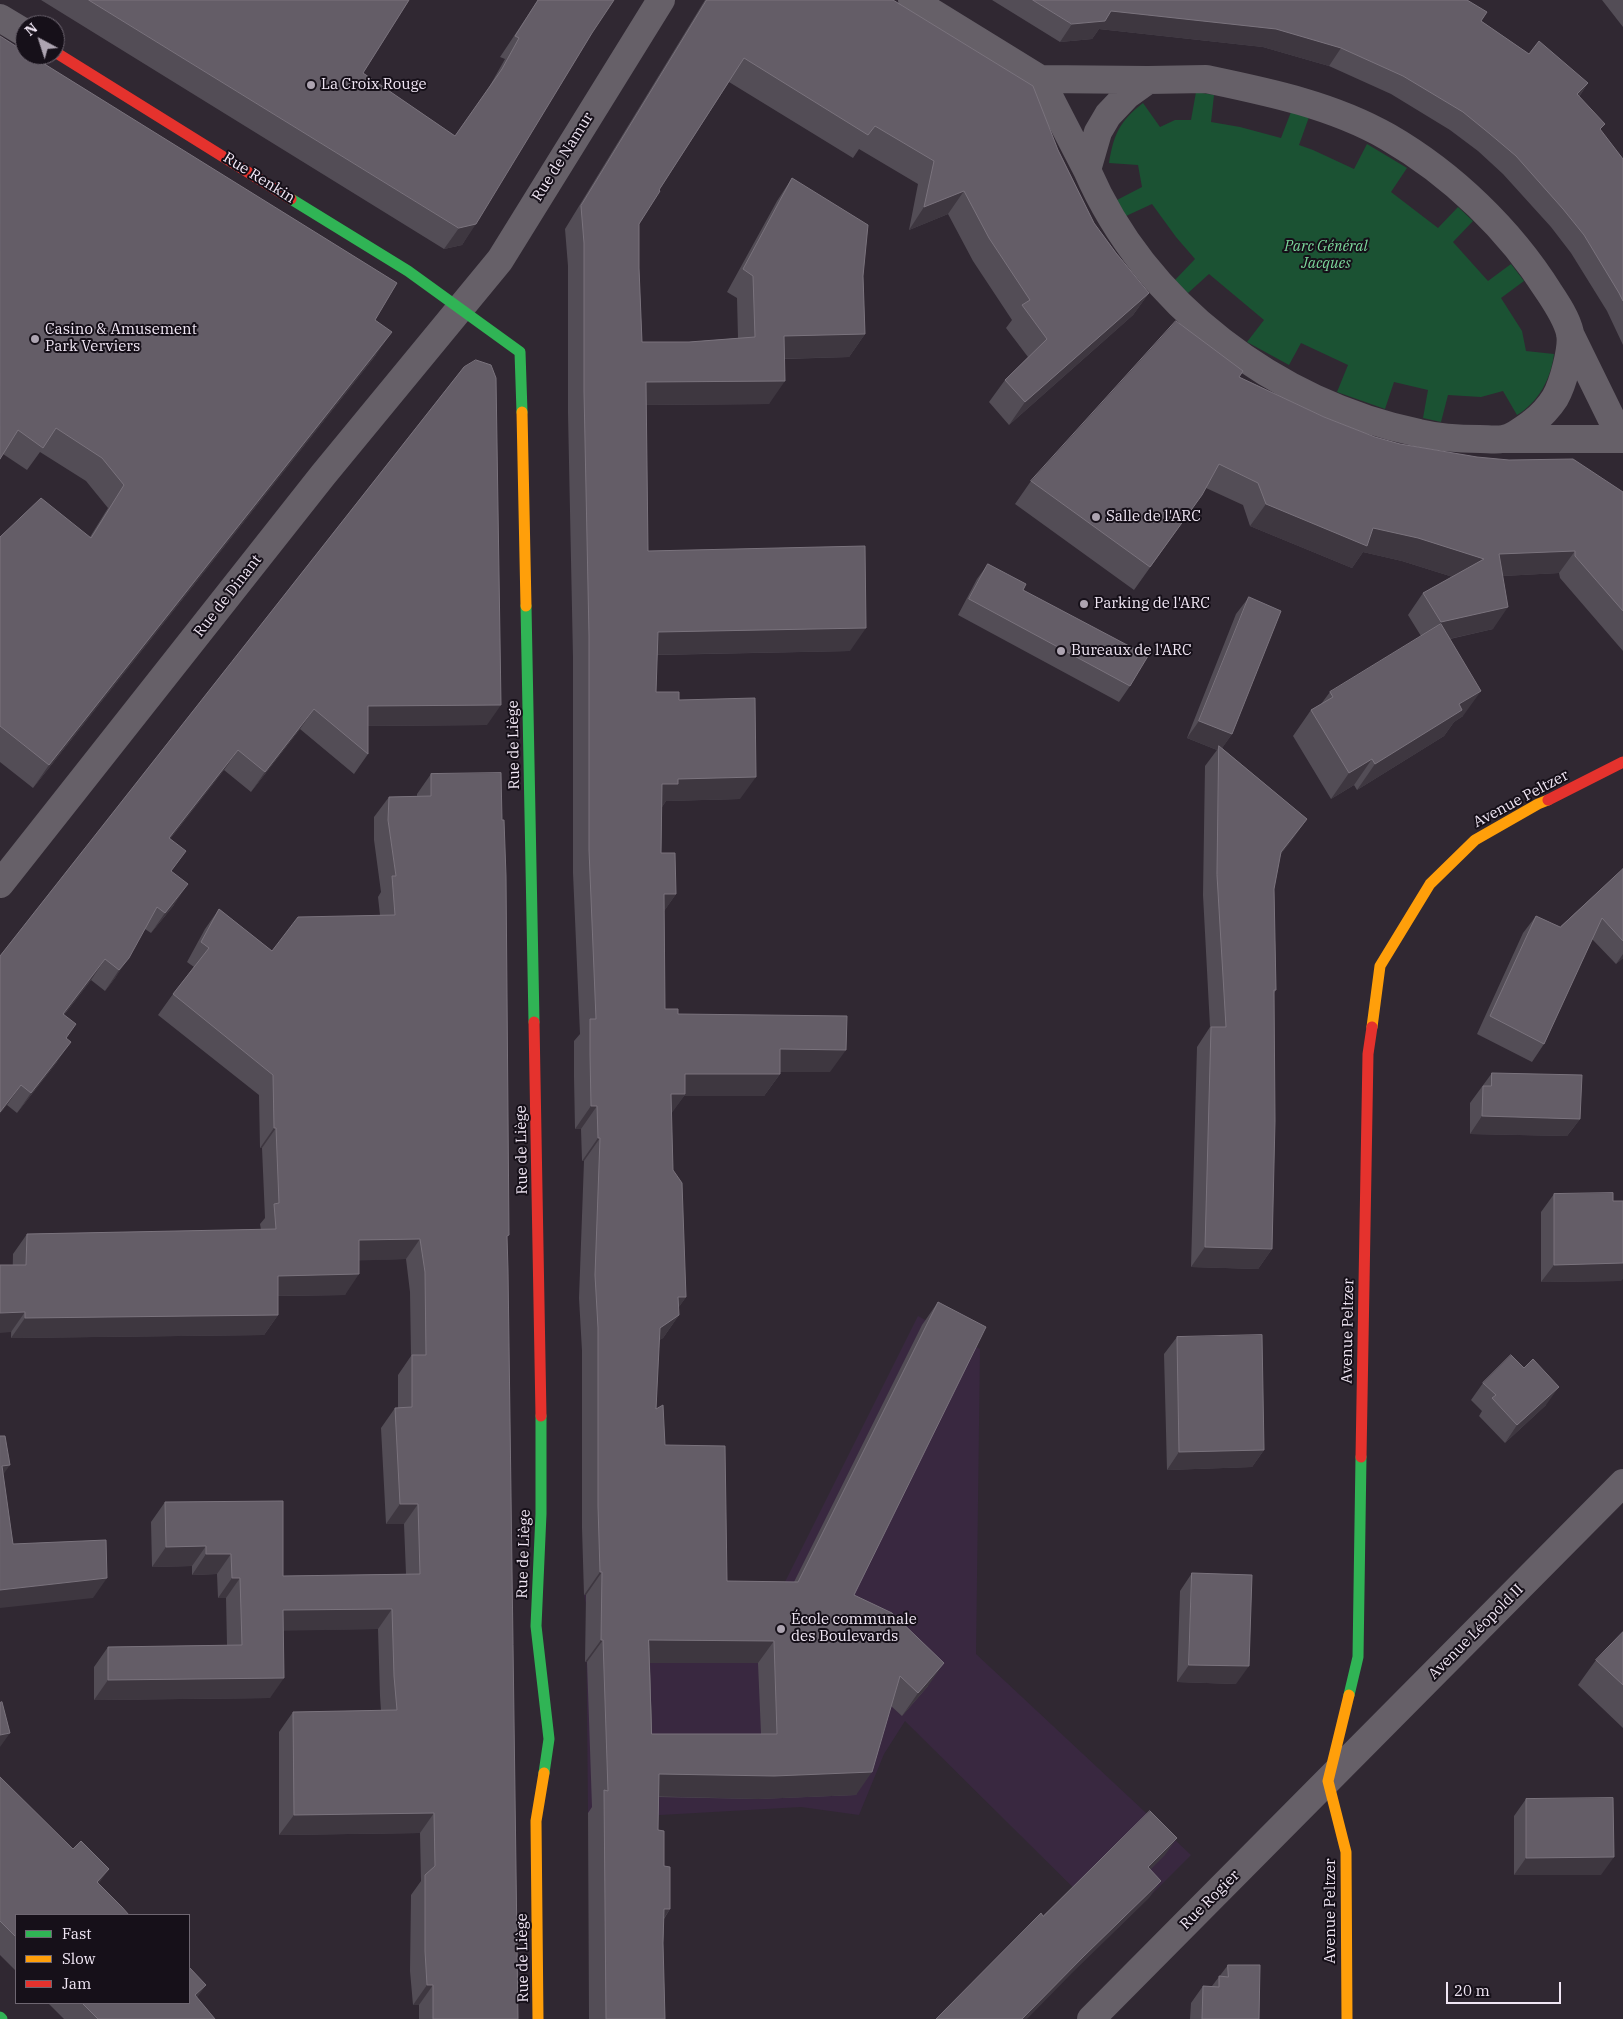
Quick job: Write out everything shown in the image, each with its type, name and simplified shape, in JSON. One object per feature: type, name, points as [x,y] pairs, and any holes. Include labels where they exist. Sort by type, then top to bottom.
[{"type":"street","name":"Rue de Namur","points":[[459,310],[500,260],[661,0]]},
{"type":"street","points":[[912,0],[1040,80],[1087,170],[1106,213],[1142,263],[1225,346],[1273,376],[1320,402],[1364,419],[1403,430],[1445,438],[1622,438],[1558,306],[1539,275],[1477,204],[1442,175],[1388,137],[1334,113],[1296,99],[1206,79],[1040,80]]},
{"type":"street","points":[[0,18],[15,27]]},
{"type":"street","name":"Rue Renkin","points":[[65,58],[408,271],[459,310]]},
{"type":"street","points":[[1087,170],[1098,132],[1108,115],[1127,95],[1148,80]]},
{"type":"street","name":"Rue de Dinant","points":[[0,884],[318,483],[459,310]]},
{"type":"street","name":"Rue de Liège","points":[[459,310],[520,352],[522,387],[541,1353],[541,1514],[536,1626],[549,1739],[536,1821],[538,2019]]},
{"type":"street","points":[[1505,439],[1534,422],[1555,398],[1567,366],[1570,334]]},
{"type":"street","name":"Avenue Peltzer","points":[[1347,2019],[1346,1852],[1328,1781],[1358,1657],[1368,1054],[1380,966],[1430,884],[1475,840],[1538,804],[1555,798],[1623,762]]},
{"type":"street","name":"Avenue Léopold II","points":[[1328,1781],[1623,1483]]},
{"type":"street","name":"Rue Rogier","points":[[1091,2019],[1328,1781]]},
{"type":"shaded area","name":"École communale des Boulevards","points":[[918,1316],[980,1349],[976,1654],[1191,1855],[1116,1930],[905,1721],[884,1754],[859,1815],[801,1807],[643,1816],[588,1813],[586,1604],[584,1595],[779,1594]]},
{"type":"green space","name":"Parc Général Jacques","points":[[1196,92],[1214,95],[1211,122],[1240,127],[1281,138],[1291,112],[1309,117],[1299,145],[1354,169],[1367,144],[1407,168],[1391,192],[1438,228],[1458,207],[1473,221],[1453,242],[1488,281],[1511,264],[1524,281],[1501,298],[1522,331],[1526,351],[1554,354],[1550,372],[1543,389],[1532,403],[1517,415],[1503,391],[1481,397],[1448,395],[1441,422],[1423,418],[1428,390],[1394,382],[1385,409],[1337,392],[1348,365],[1301,343],[1289,365],[1247,342],[1264,320],[1209,274],[1188,293],[1175,280],[1195,259],[1152,204],[1126,216],[1117,200],[1142,187],[1138,165],[1109,163],[1113,144],[1119,129],[1128,116],[1143,103],[1160,127],[1175,120],[1191,120]]},
{"type":"building","points":[[89,0],[409,0],[363,73],[455,136],[502,69],[519,38],[515,36],[538,0],[614,0],[476,224],[459,228]]},
{"type":"building","points":[[707,0],[893,0],[1033,86],[1058,150],[1094,223],[1149,293],[1025,402],[1005,380],[1047,339],[1022,305],[1030,300],[989,238],[964,191],[924,207],[934,161],[875,126],[868,135],[744,58],[639,224],[642,342],[689,342],[755,337],[753,276],[743,269],[792,178],[868,225],[863,276],[865,334],[784,336],[785,381],[646,382],[648,551],[865,546],[866,628],[658,632],[656,692],[679,692],[679,700],[755,698],[756,777],[678,779],[678,784],[662,784],[661,853],[675,853],[676,894],[664,894],[665,1009],[678,1009],[678,1014],[847,1016],[846,1050],[780,1049],[780,1074],[685,1074],[685,1094],[671,1094],[673,1170],[682,1183],[686,1297],[678,1297],[679,1315],[660,1328],[656,1409],[663,1405],[665,1445],[725,1446],[727,1581],[798,1582],[938,1302],[986,1327],[854,1595],[892,1613],[944,1663],[918,1693],[900,1676],[872,1772],[774,1776],[659,1774],[658,1830],[664,1831],[664,1866],[670,1867],[670,1909],[664,1909],[665,2019],[606,2019],[604,1790],[608,1791],[603,1640],[601,1640],[602,1572],[600,1572],[598,1506],[598,1328],[595,1275],[600,1138],[598,1138],[597,1106],[591,1106],[590,1019],[596,1019],[589,850],[589,636],[584,391],[584,243],[581,206]],"holes":[[[649,1640],[774,1641],[777,1734],[652,1734]]]},
{"type":"building","points":[[1033,0],[1467,0],[1487,12],[1481,21],[1529,54],[1539,41],[1588,83],[1577,94],[1605,124],[1600,129],[1623,159],[1623,301],[1584,235],[1516,156],[1463,112],[1403,76],[1341,48],[1276,29],[1111,11],[1105,21],[1072,24]]},
{"type":"building","points":[[0,36],[15,46],[15,65],[46,65],[397,283],[375,320],[392,332],[49,765],[0,726],[0,537],[41,498],[91,538],[124,485],[102,458],[56,428],[43,448],[18,430],[0,459]]},
{"type":"building","points":[[1176,321],[1243,371],[1239,377],[1324,417],[1375,437],[1400,444],[1477,457],[1509,460],[1573,459],[1623,492],[1623,611],[1575,556],[1575,551],[1499,554],[1508,607],[1441,622],[1423,593],[1484,559],[1418,538],[1373,528],[1367,546],[1266,504],[1258,483],[1219,464],[1202,495],[1150,567],[1031,481]]},
{"type":"building","points":[[476,360],[491,365],[496,378],[501,705],[368,706],[368,754],[314,709],[265,772],[238,750],[169,838],[186,851],[171,871],[188,884],[165,913],[157,907],[129,958],[119,970],[105,959],[63,1014],[76,1024],[66,1038],[71,1042],[31,1093],[21,1085],[0,1112],[0,956],[464,367]]},
{"type":"building","points":[[988,564],[1026,584],[1023,590],[1148,656],[1130,686],[969,599]]},
{"type":"building","points":[[1249,597],[1281,611],[1232,734],[1199,721]]},
{"type":"building","points":[[1441,624],[1481,691],[1459,704],[1462,710],[1375,764],[1372,759],[1349,773],[1311,710],[1333,697],[1330,692]]},
{"type":"building","points":[[1219,746],[1307,819],[1281,852],[1274,889],[1276,990],[1274,990],[1275,1121],[1272,1249],[1205,1247],[1211,1027],[1226,1027],[1217,875]]},
{"type":"building","points":[[501,773],[506,876],[509,1235],[507,1236],[518,2019],[433,2019],[433,1985],[427,1985],[425,1951],[425,1875],[435,1866],[434,1813],[294,1815],[293,1712],[397,1710],[392,1609],[283,1610],[284,1678],[108,1680],[108,1647],[242,1645],[240,1578],[232,1578],[231,1554],[206,1554],[206,1546],[166,1547],[165,1502],[283,1501],[283,1576],[420,1574],[418,1504],[400,1504],[395,1408],[412,1407],[412,1355],[426,1355],[425,1272],[420,1239],[359,1240],[359,1274],[278,1276],[278,1315],[25,1318],[25,1312],[0,1313],[0,1265],[26,1265],[27,1234],[276,1229],[274,1204],[279,1203],[273,1075],[173,994],[209,948],[201,942],[219,909],[272,951],[298,917],[395,915],[392,876],[396,876],[388,820],[389,797],[431,796],[431,774]]},
{"type":"building","points":[[1623,869],[1623,941],[1602,918],[1544,1044],[1490,1016],[1536,916],[1560,927]]},
{"type":"building","points":[[1492,1073],[1582,1075],[1580,1119],[1482,1116],[1483,1086],[1491,1086]]},
{"type":"building","points":[[1613,1193],[1613,1201],[1623,1201],[1623,1263],[1554,1265],[1554,1194]]},
{"type":"building","points":[[1262,1335],[1264,1450],[1179,1452],[1177,1337]]},
{"type":"building","points":[[1511,1355],[1524,1368],[1533,1359],[1559,1387],[1517,1425],[1492,1398],[1496,1395],[1483,1383]]},
{"type":"building","points":[[0,1436],[5,1436],[10,1465],[2,1466],[13,1544],[106,1540],[107,1578],[0,1590]]},
{"type":"building","points":[[1192,1573],[1252,1575],[1249,1666],[1189,1665]]},
{"type":"building","points":[[1623,1632],[1623,1685],[1596,1660]]},
{"type":"building","points":[[2,1702],[10,1733],[0,1735],[0,1703]]},
{"type":"building","points":[[0,1777],[73,1849],[81,1841],[109,1869],[97,1882],[128,1914],[15,1914],[15,1936],[0,1921]]},
{"type":"building","points":[[1613,1798],[1614,1857],[1526,1858],[1526,1799]]},
{"type":"building","points":[[1150,1811],[1177,1838],[1148,1867],[1161,1881],[1022,2019],[936,2019],[1041,1913],[1043,1916]]},
{"type":"building","points":[[1228,1965],[1260,1965],[1259,2019],[1202,2019],[1203,1986],[1219,1987],[1219,1976],[1228,1977]]},
{"type":"building","points":[[190,1968],[206,1985],[195,1995],[215,2019],[98,2019],[83,2004],[190,2004]]},
{"type":"traffic: fast","points":[[291,199],[408,271],[520,352],[522,412]]},
{"type":"traffic: fast","points":[[526,606],[534,1022]]},
{"type":"traffic: fast","points":[[541,1416],[541,1514],[536,1626],[549,1739],[544,1773]]},
{"type":"traffic: fast","points":[[1349,1695],[1358,1657],[1361,1457]]},
{"type":"traffic: slow","points":[[522,412],[526,606]]},
{"type":"traffic: slow","points":[[1372,1027],[1380,966],[1430,884],[1475,840],[1548,800]]},
{"type":"traffic: slow","points":[[1347,2019],[1346,1852],[1328,1781],[1349,1695]]},
{"type":"traffic: slow","points":[[538,2019],[536,1821],[544,1773]]},
{"type":"traffic: jam","points":[[65,58],[291,199]]},
{"type":"traffic: jam","points":[[1548,800],[1623,762]]},
{"type":"traffic: jam","points":[[534,1022],[541,1416]]},
{"type":"traffic: jam","points":[[1361,1457],[1368,1054],[1372,1027]]},
{"type":"place","name":"La Croix Rouge","points":[[311,85]]},
{"type":"place","name":"Casino & Amusement Park Verviers","points":[[35,339]]},
{"type":"place","name":"Salle de l'ARC","points":[[1096,517]]},
{"type":"place","name":"Parking de l'ARC","points":[[1084,604]]},
{"type":"place","name":"Bureaux de l'ARC","points":[[1061,651]]},
{"type":"place","name":"École communale des Boulevards","points":[[781,1629]]}]
